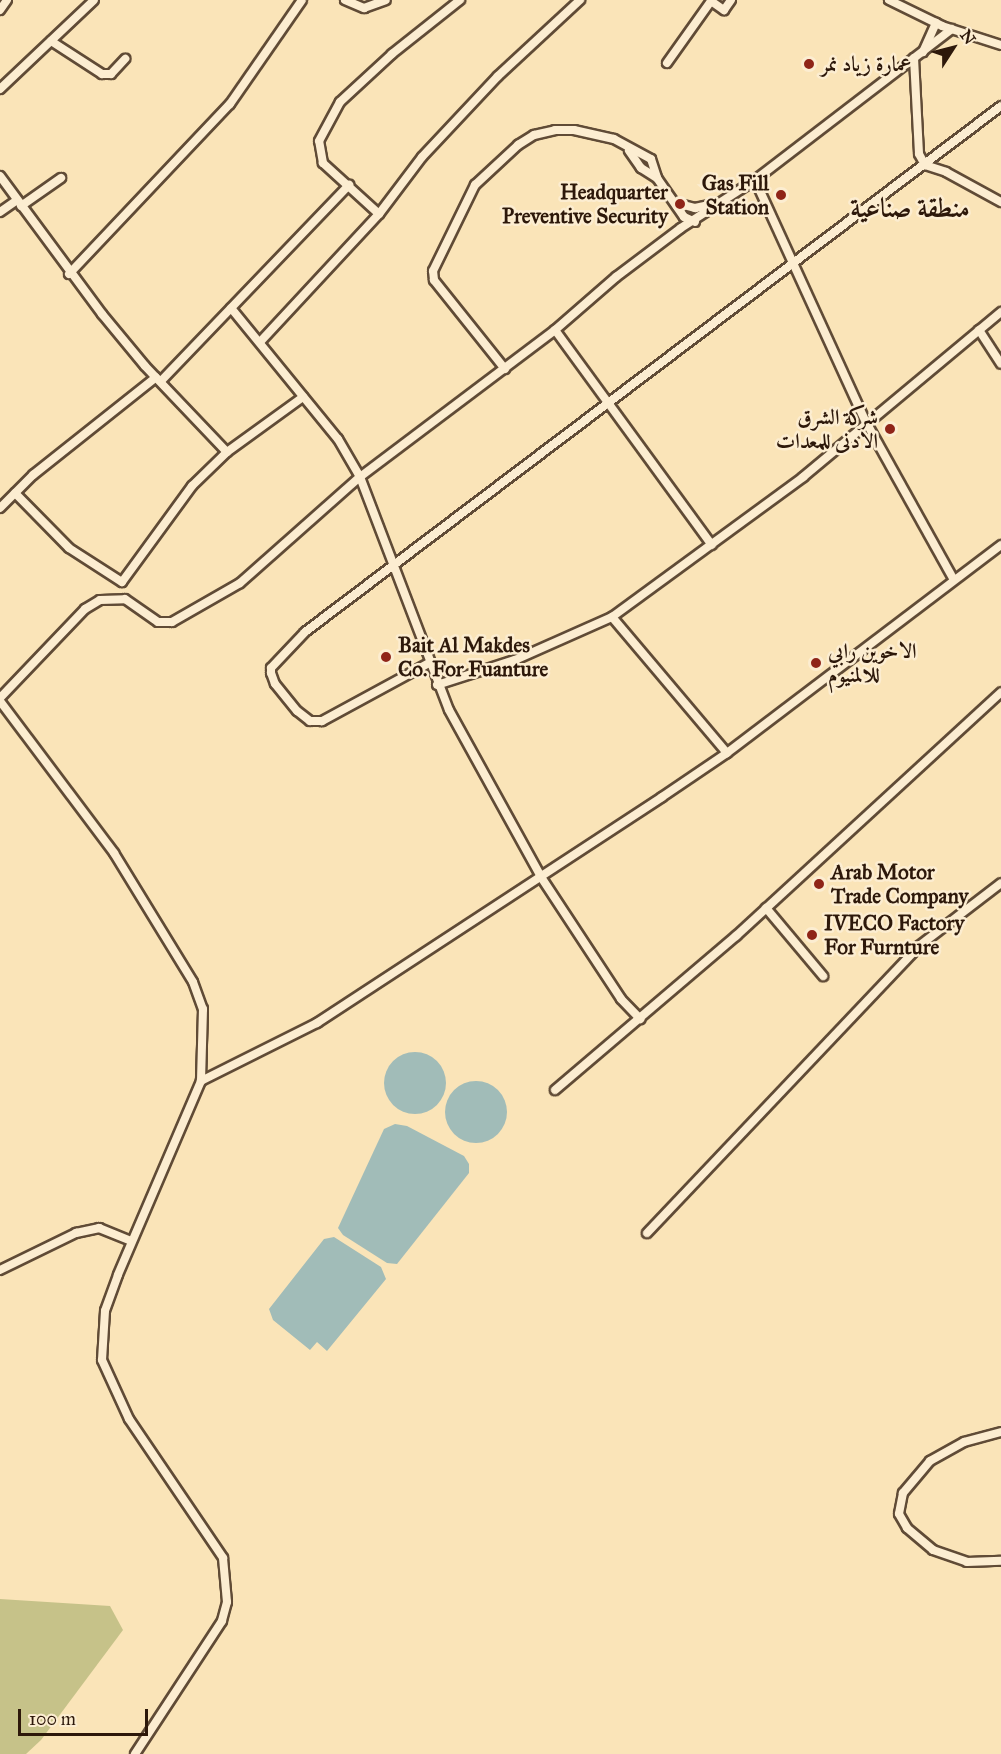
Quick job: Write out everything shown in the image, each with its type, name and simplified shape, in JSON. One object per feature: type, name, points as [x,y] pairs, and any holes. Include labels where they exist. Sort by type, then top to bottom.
[{"type":"street","points":[[0,10],[7,0]]},
{"type":"street","points":[[0,89],[94,0]]},
{"type":"street","points":[[69,274],[230,104],[302,0]]},
{"type":"street","points":[[345,0],[364,8],[386,0]]},
{"type":"street","points":[[379,214],[323,163],[318,147],[340,102],[392,54],[460,0]]},
{"type":"street","points":[[260,342],[379,214],[422,157],[498,76],[580,0]]},
{"type":"street","points":[[667,63],[711,1],[724,10],[731,0]]},
{"type":"street","points":[[889,0],[936,23],[1001,45]]},
{"type":"street","points":[[923,52],[936,23]]},
{"type":"street","points":[[135,1754],[222,1621],[227,1576],[223,1558],[129,1419],[102,1360],[105,1311],[132,1241],[201,1081],[203,1009],[193,982],[114,853],[0,699],[85,609],[100,600],[125,599],[158,622],[183,618],[240,583],[360,477],[505,369],[681,228],[695,222],[718,203],[755,180],[952,29]]},
{"type":"street","points":[[51,41],[102,74],[111,74],[125,59]]},
{"type":"street","points":[[914,58],[919,153],[924,165],[946,172],[1001,202]]},
{"type":"street","points":[[429,663],[322,722],[310,721],[297,711],[274,684],[271,668],[305,632],[791,262],[1001,106]]},
{"type":"street","points":[[505,369],[434,280],[433,271],[475,185],[518,145],[534,135],[555,130],[598,134],[651,159],[657,178],[684,217],[695,222]]},
{"type":"street","points":[[629,150],[640,168],[657,178]]},
{"type":"street","points":[[0,176],[69,274],[158,379],[227,452]]},
{"type":"street","points":[[0,212],[61,178]]},
{"type":"street","points":[[755,180],[866,422],[953,578]]},
{"type":"street","points":[[0,508],[79,436],[158,379],[231,308],[349,185]]},
{"type":"street","points":[[676,203],[689,207],[718,203]]},
{"type":"street","points":[[676,203],[681,228]]},
{"type":"street","points":[[681,228],[689,207]]},
{"type":"street","points":[[231,308],[338,439],[360,477],[437,685],[541,877],[621,999],[640,1019]]},
{"type":"street","points":[[437,685],[515,660],[612,617],[803,477],[866,422],[1001,312]]},
{"type":"street","points":[[555,330],[712,545]]},
{"type":"street","points":[[979,330],[1001,364]]},
{"type":"street","points":[[15,493],[69,548],[122,582],[192,486],[227,452],[303,397]]},
{"type":"street","points":[[201,1081],[317,1023],[727,753],[953,578],[1001,545]]},
{"type":"street","points":[[612,617],[727,753]]},
{"type":"street","points":[[555,1090],[766,908],[1001,692]]},
{"type":"street","points":[[647,1233],[919,946],[1001,883]]},
{"type":"street","points":[[766,908],[823,976]]},
{"type":"street","points":[[0,1270],[76,1233],[99,1228],[132,1241]]},
{"type":"street","points":[[1001,1432],[964,1442],[930,1461],[903,1493],[899,1514],[907,1528],[933,1550],[967,1562],[1001,1561]]},
{"type":"shaded area","points":[[0,1599],[110,1606],[123,1630],[41,1740],[26,1754],[0,1754]]},
{"type":"water","points":[[409,1052],[421,1052],[437,1061],[444,1071],[446,1083],[444,1095],[437,1105],[421,1114],[409,1114],[398,1109],[389,1100],[384,1089],[384,1077],[389,1066],[398,1057]]},
{"type":"water","points":[[470,1081],[482,1081],[498,1090],[505,1100],[507,1112],[505,1124],[498,1134],[482,1143],[470,1143],[459,1138],[450,1129],[445,1118],[445,1106],[450,1095],[459,1086]]},
{"type":"water","points":[[395,1124],[407,1126],[464,1156],[469,1164],[469,1173],[397,1264],[387,1263],[343,1235],[338,1228],[384,1129]]},
{"type":"water","points":[[334,1237],[381,1267],[386,1279],[327,1351],[317,1342],[310,1350],[273,1320],[269,1309],[324,1239]]},
{"type":"place","name":"عمارة زياد نمر","points":[[809,64]]},
{"type":"place","name":"Gas Fill Station","points":[[781,195]]},
{"type":"place","name":"Headquarter Preventive Security","points":[[680,204]]},
{"type":"place","name":"شركة الشرق الادنى للمعدات","points":[[890,429]]},
{"type":"place","name":"Bait Al Makdes Co. For Fuanture","points":[[386,657]]},
{"type":"place","name":"الاخوين رابي للالمنيوم","points":[[816,663]]},
{"type":"place","name":"Arab Motor Trade Company","points":[[819,884]]},
{"type":"place","name":"IVECO Factory For Furnture","points":[[812,935]]},
{"type":"district","name":"منطقة صناعية","points":[[910,208]]}]
